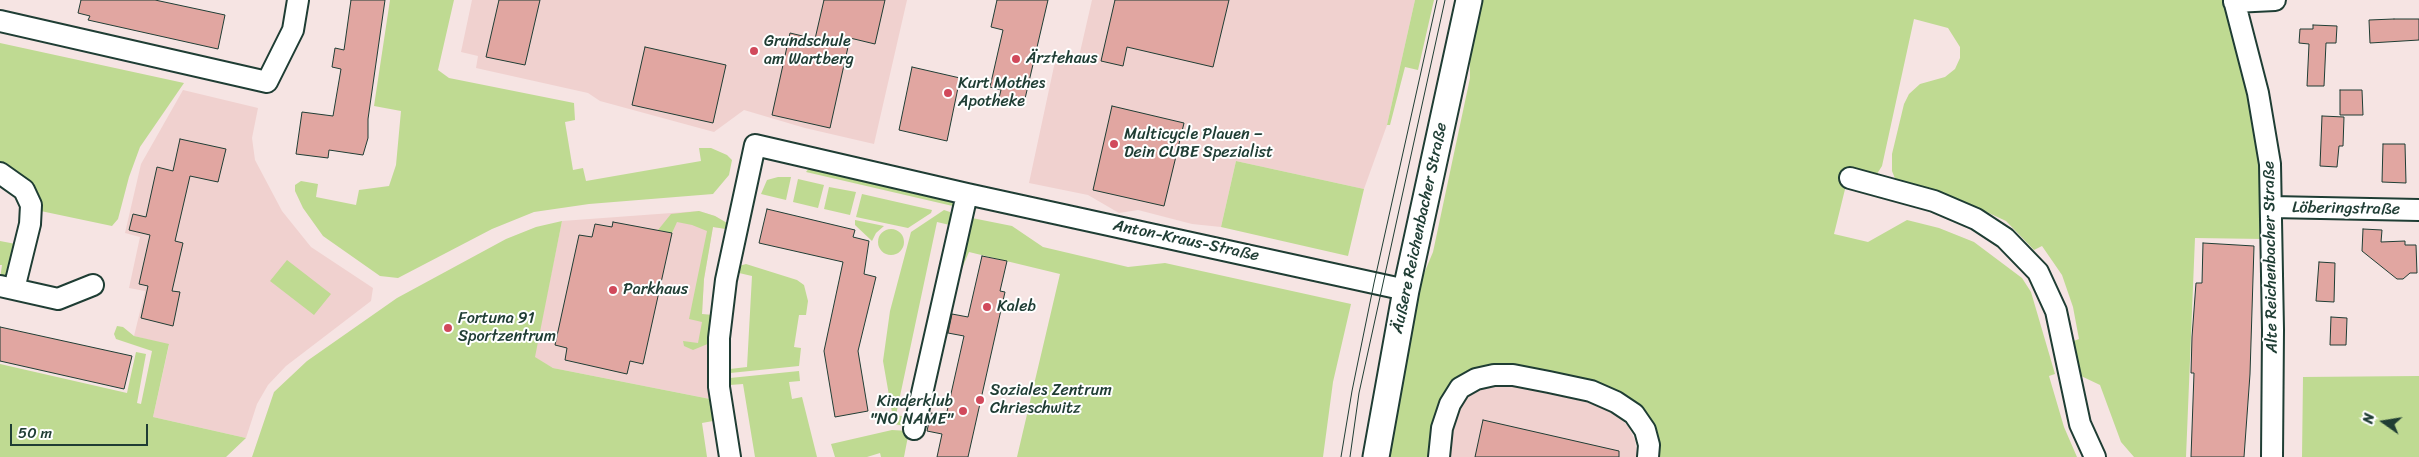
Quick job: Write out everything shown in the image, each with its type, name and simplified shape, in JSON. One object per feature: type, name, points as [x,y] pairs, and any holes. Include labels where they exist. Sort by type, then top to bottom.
[{"type":"street","points":[[0,21],[267,82],[293,30],[298,0]]},
{"type":"street","name":"Äußere Reichenbacher Straße","points":[[1376,457],[1406,290],[1469,0]]},
{"type":"street","points":[[2234,1],[2275,0]]},
{"type":"street","name":"Alte Reichenbacher Straße","points":[[2234,1],[2258,93],[2270,164],[2272,207],[2272,457]]},
{"type":"street","name":"Anton-Kraus-Straße","points":[[730,457],[718,386],[720,338],[726,280],[755,145],[967,194],[1406,290]]},
{"type":"street","points":[[0,173],[24,190],[31,204],[30,224],[7,288],[58,299],[93,285]]},
{"type":"street","points":[[1850,178],[1934,201],[1976,219],[2004,238],[2038,272],[2056,311],[2080,424],[2095,457]]},
{"type":"street","points":[[914,430],[967,194]]},
{"type":"street","name":"Löberingstraße","points":[[2272,207],[2419,210]]},
{"type":"street","points":[[1439,457],[1442,428],[1450,404],[1460,388],[1476,379],[1494,375],[1513,375],[1591,391],[1616,402],[1634,414],[1645,430],[1649,445],[1648,457]]},
{"type":"shaded area","name":"Grundschule am Wartberg","points":[[472,0],[907,0],[874,144],[805,128],[744,110],[714,132],[600,101],[588,93],[476,68],[478,56],[461,52]]},
{"type":"shaded area","points":[[1092,0],[1415,0],[1387,125],[1364,189],[1236,161],[1221,227],[1192,224],[1138,210],[1119,213],[1088,195],[1029,183],[1056,57],[1078,61]]},
{"type":"shaded area","points":[[183,90],[258,108],[252,138],[255,160],[282,211],[311,247],[373,288],[371,301],[286,366],[268,385],[257,404],[246,438],[153,417],[169,345],[134,336],[145,291],[129,288],[140,237],[125,233],[141,164]]},
{"type":"shaded area","points":[[699,211],[715,216],[727,223],[726,229],[713,227],[704,279],[702,314],[712,315],[710,399],[553,368],[534,357],[562,221]]},
{"type":"shaded area","points":[[1496,381],[1525,384],[1593,402],[1614,413],[1628,426],[1635,440],[1637,457],[1430,457],[1463,394]]},
{"type":"green space","points":[[390,0],[454,0],[438,70],[449,78],[574,103],[575,120],[565,122],[573,170],[583,168],[586,181],[701,161],[699,148],[711,148],[727,155],[732,160],[729,175],[713,194],[589,204],[534,212],[492,229],[398,278],[380,276],[323,236],[303,208],[295,191],[295,185],[301,181],[318,184],[316,197],[356,205],[359,190],[389,186],[396,165],[401,111],[374,106]]},
{"type":"green space","points":[[1415,0],[1434,0],[1418,70],[1405,67],[1390,125],[1387,125]]},
{"type":"green space","points":[[1483,0],[2223,0],[2261,151],[2264,239],[2195,238],[2186,457],[2134,457],[2121,442],[2100,385],[2079,375],[2071,342],[2079,339],[2073,307],[2062,275],[2042,246],[2034,250],[2006,221],[1965,202],[1896,181],[1892,171],[1892,154],[1904,104],[1909,94],[1920,84],[1945,77],[1955,69],[1960,58],[1960,47],[1948,28],[1914,19],[1882,166],[1875,177],[1849,173],[1834,234],[1868,242],[1907,220],[1939,228],[1974,242],[2022,278],[2031,292],[2055,374],[2049,376],[2064,427],[2077,457],[1657,457],[1625,396],[1462,379],[1430,457],[1384,457],[1418,288],[1433,252],[1470,78],[1470,59]]},
{"type":"green space","points":[[0,43],[184,83],[140,147],[129,177],[118,219],[112,226],[36,210],[0,165]]},
{"type":"green space","points":[[1236,161],[1364,189],[1348,256],[1221,227]]},
{"type":"green space","points":[[810,167],[955,199],[957,207],[806,172]]},
{"type":"green space","points":[[778,177],[791,177],[786,200],[761,194],[767,180]]},
{"type":"green space","points":[[798,179],[824,185],[818,208],[793,202]]},
{"type":"green space","points":[[829,187],[856,192],[850,215],[824,209]]},
{"type":"green space","points":[[862,194],[932,210],[931,213],[908,228],[856,217]]},
{"type":"green space","points":[[944,210],[950,212],[954,226],[937,222],[896,415],[912,418],[910,427],[894,424],[883,361],[890,311],[911,232]]},
{"type":"green space","points":[[699,211],[715,216],[727,223],[726,229],[713,227],[704,279],[702,314],[712,315],[710,343],[693,350],[684,346],[683,341],[698,343],[702,322],[689,319],[707,231],[677,222],[672,233],[658,230],[671,214]]},
{"type":"green space","points":[[972,218],[1012,226],[1043,247],[1128,267],[1165,263],[1351,304],[1333,382],[1323,457],[1017,457],[1060,274],[969,252],[960,273],[968,219]]},
{"type":"green space","points":[[855,220],[884,226],[876,233],[872,241],[855,225]]},
{"type":"green space","name":"Fortuna 91 Sportzentrum","points":[[562,221],[535,357],[553,368],[710,399],[713,421],[702,423],[707,457],[252,457],[274,392],[307,361],[397,298],[506,239],[536,227]]},
{"type":"green space","points":[[891,229],[900,233],[904,242],[900,251],[891,255],[882,251],[878,242],[882,233]]},
{"type":"green space","points":[[0,241],[21,245],[12,279],[0,279],[2,265],[0,265]]},
{"type":"green space","points":[[287,260],[331,294],[314,315],[270,281]]},
{"type":"green space","points":[[746,264],[797,280],[804,285],[808,301],[806,315],[799,315],[794,347],[801,348],[799,366],[730,373],[730,369],[747,367],[752,276],[739,273],[739,266]]},
{"type":"green space","points":[[117,326],[123,327],[134,336],[169,344],[153,417],[246,438],[226,457],[0,457],[0,364],[127,393],[136,352],[146,354],[137,403],[141,404],[152,351],[116,339],[114,334]]},
{"type":"green space","points":[[799,371],[800,381],[789,382],[792,399],[802,397],[817,457],[755,457],[743,384],[730,385],[730,378]]},
{"type":"green space","points":[[2419,376],[2419,457],[2302,457],[2303,377]]},
{"type":"green space","points":[[892,430],[909,431],[904,457],[881,457],[880,453],[867,457],[835,457],[831,444]]},
{"type":"building","points":[[81,0],[155,0],[225,15],[218,49],[88,20],[90,16],[78,13]]},
{"type":"building","points":[[351,0],[385,0],[368,119],[368,138],[363,155],[329,150],[328,158],[296,154],[302,112],[333,116],[341,69],[332,67],[335,48],[344,50]]},
{"type":"building","points":[[499,0],[540,0],[525,65],[486,57]]},
{"type":"building","points":[[824,0],[885,0],[875,44],[850,38],[830,128],[772,115],[790,33],[815,39]]},
{"type":"building","name":"Ärztehaus","points":[[997,0],[1048,0],[1024,103],[999,98],[1001,90],[990,87],[1003,30],[991,27]]},
{"type":"building","points":[[1115,0],[1229,0],[1213,67],[1127,47],[1123,66],[1101,61]]},
{"type":"building","points":[[2419,19],[2419,40],[2370,43],[2369,20]]},
{"type":"building","points":[[2313,25],[2337,26],[2336,43],[2326,43],[2324,86],[2307,86],[2309,44],[2299,43],[2300,29],[2313,29]]},
{"type":"building","points":[[645,47],[726,65],[713,123],[632,105]]},
{"type":"building","points":[[912,67],[960,78],[947,141],[899,130]]},
{"type":"building","points":[[2340,90],[2362,90],[2363,115],[2340,115]]},
{"type":"building","points":[[1112,106],[1184,123],[1164,206],[1093,190]]},
{"type":"building","points":[[2322,116],[2344,117],[2343,146],[2339,146],[2337,167],[2320,166]]},
{"type":"building","points":[[180,139],[226,149],[218,182],[190,176],[175,241],[183,243],[172,291],[180,292],[173,326],[141,318],[148,286],[139,284],[150,235],[129,230],[133,214],[146,217],[157,167],[173,171]]},
{"type":"building","points":[[2383,144],[2405,144],[2406,183],[2382,182]]},
{"type":"building","points":[[767,209],[855,230],[853,237],[869,241],[864,274],[876,277],[858,351],[868,411],[835,417],[824,351],[843,262],[759,243]]},
{"type":"building","name":"Parkhaus","points":[[613,222],[672,233],[643,364],[630,361],[627,374],[565,360],[567,348],[555,345],[579,235],[592,237],[595,224],[612,227]]},
{"type":"building","points":[[2363,229],[2382,230],[2381,242],[2405,241],[2405,245],[2416,245],[2417,273],[2410,273],[2403,279],[2397,279],[2362,251]]},
{"type":"building","points":[[2203,243],[2254,246],[2250,374],[2244,457],[2191,457],[2194,373],[2191,373],[2192,337],[2196,283],[2202,283]]},
{"type":"building","points":[[982,256],[1007,261],[1000,291],[1005,292],[968,457],[937,457],[942,434],[927,431],[931,413],[946,416],[964,336],[948,333],[952,314],[968,317]]},
{"type":"building","points":[[2319,262],[2335,263],[2334,302],[2316,301]]},
{"type":"building","points":[[2331,317],[2347,318],[2346,345],[2330,345]]},
{"type":"building","points":[[0,327],[132,356],[124,389],[0,361]]},
{"type":"building","points":[[1483,420],[1619,451],[1619,457],[1475,457]]},
{"type":"tram line","points":[[1341,457],[1374,283],[1437,0]]},
{"type":"tram line","points":[[1350,457],[1359,393],[1445,0]]},
{"type":"place","name":"Grundschule am Wartberg","points":[[754,51]]},
{"type":"place","name":"Ärztehaus","points":[[1016,59]]},
{"type":"place","name":"Kurt Mothes Apotheke","points":[[948,93]]},
{"type":"place","name":"Multicycle Plauen – Dein CUBE Spezialist","points":[[1114,144]]},
{"type":"place","name":"Parkhaus","points":[[613,290]]},
{"type":"place","name":"Kaleb","points":[[987,307]]},
{"type":"place","name":"Fortuna 91 Sportzentrum","points":[[448,328]]},
{"type":"place","name":"Soziales Zentrum Chrieschwitz","points":[[980,400]]},
{"type":"place","name":"Kinderklub \"NO NAME\"","points":[[963,411]]}]
